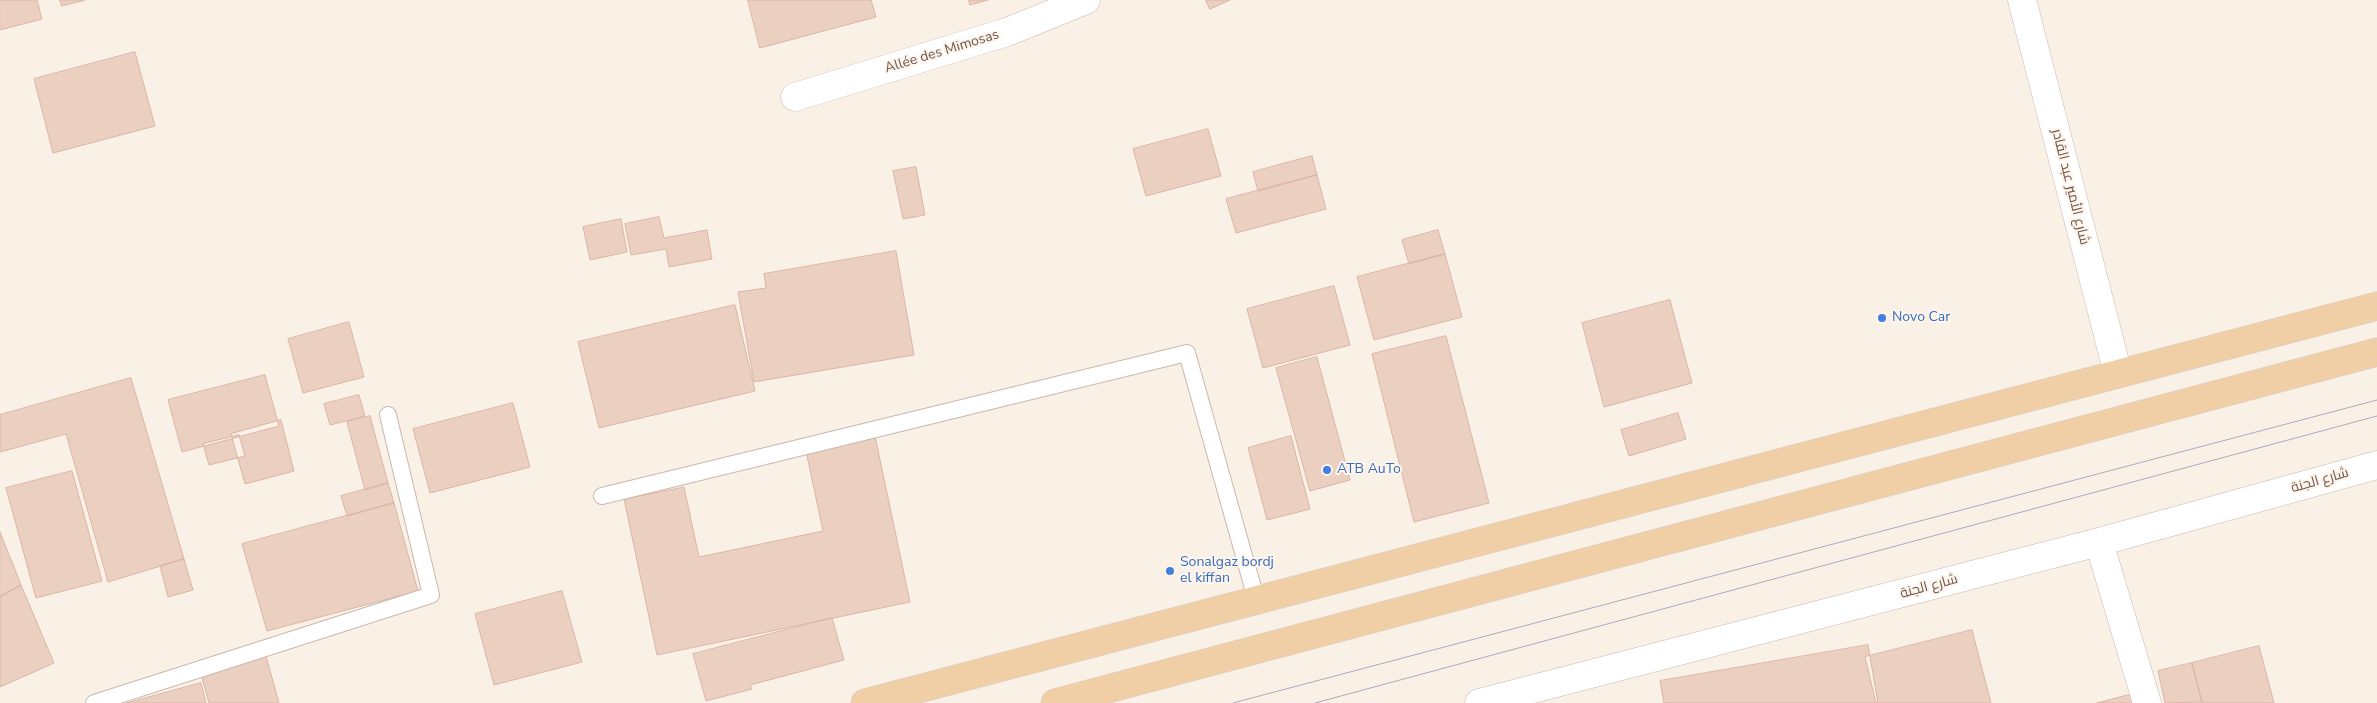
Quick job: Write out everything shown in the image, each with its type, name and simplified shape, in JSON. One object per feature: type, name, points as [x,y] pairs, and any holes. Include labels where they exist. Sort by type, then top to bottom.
[{"type":"main road","points":[[865,703],[1257,602],[2377,306]]},
{"type":"main road","points":[[1056,703],[1099,697],[2377,352]]},
{"type":"street","name":"Allée des Mimosas","points":[[796,97],[1007,32],[1086,0]]},
{"type":"street","name":"شارع الأمير عبد القادر","points":[[2022,0],[2118,374]]},
{"type":"street","name":"شارع الجنة","points":[[1479,703],[2100,542],[2377,465]]},
{"type":"street","points":[[2100,542],[2147,703]]},
{"type":"lane","points":[[602,496],[1187,353],[1257,602]]},
{"type":"lane","points":[[94,703],[432,596],[388,415]]},
{"type":"building","points":[[0,0],[37,0],[42,19],[0,30]]},
{"type":"building","points":[[60,0],[85,0],[62,6]]},
{"type":"building","points":[[748,0],[871,0],[876,17],[760,48]]},
{"type":"building","points":[[969,0],[988,0],[970,5]]},
{"type":"building","points":[[1206,0],[1230,0],[1210,9]]},
{"type":"building","points":[[135,52],[155,126],[53,153],[34,79]]},
{"type":"building","points":[[1208,129],[1221,176],[1146,196],[1133,149]]},
{"type":"building","points":[[1312,156],[1317,175],[1258,191],[1253,172]]},
{"type":"building","points":[[916,167],[925,215],[903,219],[893,171]]},
{"type":"building","points":[[1317,175],[1326,209],[1236,233],[1226,199]]},
{"type":"building","points":[[659,217],[664,238],[707,230],[712,259],[669,267],[666,249],[631,255],[625,224]]},
{"type":"building","points":[[621,219],[627,252],[590,260],[583,227]]},
{"type":"building","points":[[1438,230],[1445,254],[1409,264],[1402,240]]},
{"type":"building","points":[[896,251],[914,355],[754,382],[738,292],[766,288],[764,274]]},
{"type":"building","points":[[1445,254],[1462,317],[1374,340],[1357,277]]},
{"type":"building","points":[[1334,286],[1350,345],[1263,368],[1247,309]]},
{"type":"building","points":[[1670,300],[1692,383],[1604,407],[1582,323]]},
{"type":"building","points":[[735,305],[755,391],[599,428],[578,342]]},
{"type":"building","points":[[349,322],[364,377],[303,393],[288,339]]},
{"type":"building","points":[[1446,336],[1489,503],[1414,522],[1372,354]]},
{"type":"building","points":[[1317,357],[1350,480],[1310,491],[1276,368]]},
{"type":"building","points":[[265,375],[279,426],[182,452],[168,400]]},
{"type":"building","points":[[131,378],[184,559],[108,582],[66,434],[0,452],[0,415]]},
{"type":"building","points":[[359,395],[365,416],[330,425],[324,404]]},
{"type":"building","points":[[513,403],[530,467],[430,493],[413,429]]},
{"type":"building","points":[[1678,413],[1686,439],[1629,456],[1621,430]]},
{"type":"building","points":[[370,416],[388,483],[365,490],[347,422]]},
{"type":"building","points":[[281,420],[294,471],[245,484],[231,434]]},
{"type":"building","points":[[239,435],[245,456],[209,465],[203,444]]},
{"type":"building","points":[[875,436],[910,602],[657,655],[624,499],[684,487],[699,557],[823,531],[806,451]]},
{"type":"building","points":[[1291,436],[1310,509],[1267,520],[1248,448]]},
{"type":"building","points":[[72,471],[102,581],[36,598],[6,488]]},
{"type":"building","points":[[388,483],[394,503],[347,516],[341,496]]},
{"type":"building","points":[[394,503],[418,591],[267,631],[242,544]]},
{"type":"building","points":[[0,532],[21,585],[0,597]]},
{"type":"building","points":[[184,559],[193,590],[168,597],[160,566]]},
{"type":"building","points":[[21,585],[54,663],[0,687],[0,597]]},
{"type":"building","points":[[562,591],[582,662],[494,685],[475,614]]},
{"type":"building","points":[[832,618],[844,660],[750,685],[752,689],[706,701],[693,654]]},
{"type":"building","points":[[1972,630],[1991,703],[1876,703],[1865,657]]},
{"type":"building","points":[[1868,645],[1878,703],[1664,703],[1660,681]]},
{"type":"building","points":[[2259,646],[2274,703],[2202,703],[2192,663]]},
{"type":"building","points":[[266,656],[279,703],[209,703],[201,674]]},
{"type":"building","points":[[2192,663],[2202,702],[2165,703],[2158,671]]},
{"type":"building","points":[[201,683],[206,703],[127,703]]},
{"type":"building","points":[[2133,694],[2135,703],[2097,703]]},
{"type":"tram line","points":[[1233,703],[2377,400]]},
{"type":"tram line","points":[[1315,703],[2377,416]]},
{"type":"place","name":"Novo Car","points":[[1882,318]]},
{"type":"place","name":"ATB AuTo","points":[[1327,470]]},
{"type":"place","name":"Sonalgaz bordj el kiffan","points":[[1170,571]]}]
